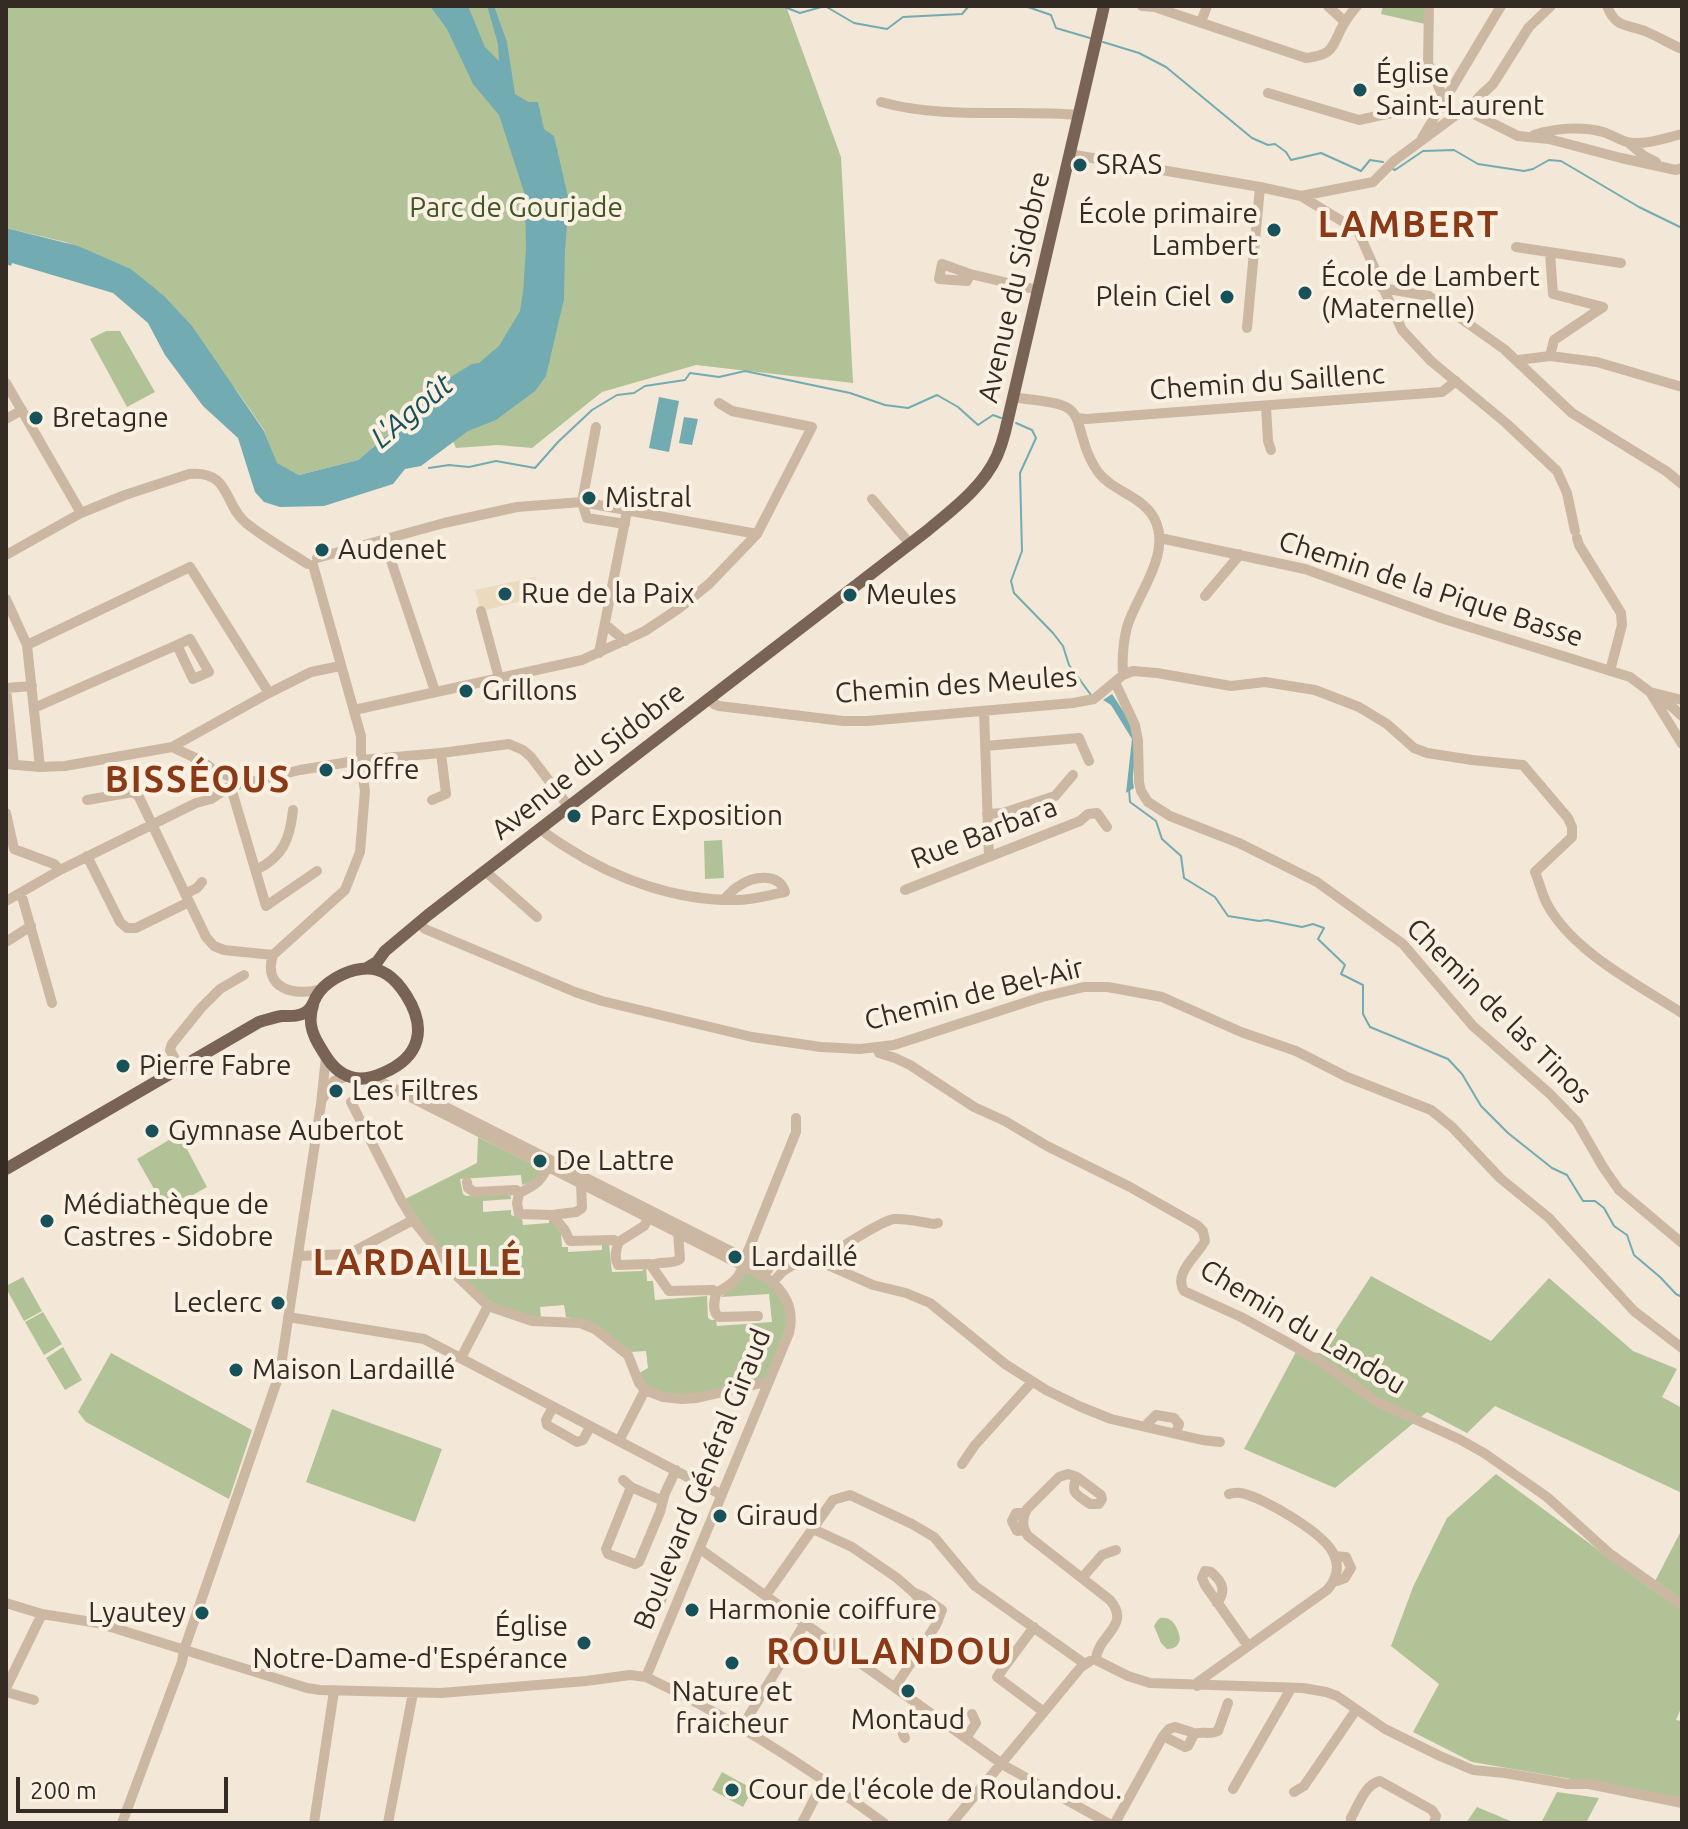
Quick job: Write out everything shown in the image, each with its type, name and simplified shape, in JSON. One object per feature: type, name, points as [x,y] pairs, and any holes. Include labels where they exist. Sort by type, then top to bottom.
[{"type":"main road","name":"Avenue du Sidobre","points":[[367,968],[485,871],[910,544],[956,507],[980,482],[996,459],[1005,432],[1104,6]]},
{"type":"main road","points":[[313,1004],[310,1022],[326,1057],[337,1070],[348,1076],[369,1078],[397,1066],[413,1051],[419,1027],[415,1010],[388,965],[390,947]]},
{"type":"main road","points":[[6,1169],[259,1022],[296,1016],[307,1011],[322,989],[350,971],[367,968],[393,977]]},
{"type":"main road","points":[[270,1019],[296,1023],[317,1041]]},
{"type":"street","points":[[1142,6],[1155,7],[1306,58],[1318,57],[1329,51],[1357,6]]},
{"type":"street","points":[[1195,6],[1196,20]]},
{"type":"street","points":[[1196,20],[1207,6]]},
{"type":"street","points":[[1328,6],[1345,22]]},
{"type":"street","points":[[1429,6],[1428,63],[1441,104]]},
{"type":"street","points":[[1419,143],[1501,6]]},
{"type":"street","points":[[1301,196],[1373,182],[1394,161],[1456,115],[1468,111],[1493,84],[1529,27],[1551,6]]},
{"type":"street","points":[[1607,6],[1619,24],[1646,32],[1682,49]]},
{"type":"street","points":[[1268,93],[1359,120],[1441,104]]},
{"type":"street","points":[[881,102],[897,107],[957,113],[1079,115]]},
{"type":"street","points":[[1468,111],[1518,136],[1549,139],[1676,170],[1682,168]]},
{"type":"street","points":[[1529,137],[1546,131],[1584,127],[1629,143],[1666,168]]},
{"type":"street","points":[[1629,143],[1650,142],[1682,134]]},
{"type":"street","points":[[1069,154],[1301,196],[1358,231],[1402,330],[1431,361],[1506,423],[1557,471],[1567,493],[1579,545],[1621,613],[1622,625],[1610,671]]},
{"type":"street","points":[[1247,328],[1260,187]]},
{"type":"street","points":[[1516,247],[1621,263]]},
{"type":"street","points":[[1550,253],[1553,294],[1603,307],[1554,340],[1550,356]]},
{"type":"street","points":[[970,274],[1038,290]]},
{"type":"street","points":[[1382,288],[1429,296],[1518,360],[1572,413],[1682,484]]},
{"type":"street","points":[[1518,360],[1550,356],[1597,362],[1682,387]]},
{"type":"street","name":"Chemin du Saillenc","points":[[1078,418],[1442,392],[1456,381]]},
{"type":"street","points":[[6,383],[81,513]]},
{"type":"street","points":[[1013,397],[1063,405],[1071,410],[1078,418],[1088,453],[1099,472],[1112,486],[1141,501],[1154,519],[1160,538],[1156,560],[1127,627],[1119,679]]},
{"type":"street","points":[[354,710],[582,660],[645,631],[709,584],[757,534],[812,427],[732,411],[719,403]]},
{"type":"street","points":[[1266,406],[1271,450]]},
{"type":"street","points":[[6,419],[22,410]]},
{"type":"street","points":[[596,427],[582,502],[587,518],[625,524]]},
{"type":"street","points":[[6,555],[81,513],[189,474],[205,475],[219,482],[244,521],[277,543],[312,560],[444,523],[517,507],[582,502],[757,534]]},
{"type":"street","points":[[872,499],[910,544]]},
{"type":"street","points":[[599,653],[627,511]]},
{"type":"street","name":"Chemin de la Pique Basse","points":[[1160,538],[1305,569],[1444,619],[1630,677],[1650,692],[1682,700]]},
{"type":"street","points":[[384,540],[435,691]]},
{"type":"street","points":[[1205,596],[1239,554]]},
{"type":"street","points":[[312,560],[361,736],[365,791],[360,852],[345,890],[273,955],[269,966],[274,981],[280,986],[301,992],[322,989]]},
{"type":"street","points":[[27,645],[190,567],[269,693]]},
{"type":"street","points":[[6,599],[27,645],[40,767]]},
{"type":"street","points":[[481,611],[499,678]]},
{"type":"street","points":[[606,625],[625,641]]},
{"type":"street","points":[[34,708],[177,645]]},
{"type":"street","points":[[32,686],[6,688],[10,765],[65,766],[172,747],[311,672],[340,666]]},
{"type":"street","points":[[1119,679],[1133,671],[1231,686],[1265,682],[1315,690],[1359,707],[1387,724],[1414,748],[1427,753],[1523,765],[1568,818],[1572,827],[1572,837],[1535,872],[1547,903],[1570,934],[1596,956],[1682,1013]]},
{"type":"street","name":"Chemin des Meules","points":[[709,698],[719,706],[843,721],[1073,703],[1094,699],[1119,679]]},
{"type":"street","name":"Chemin de las Tinos","points":[[1119,679],[1135,725],[1139,782],[1148,802],[1170,816],[1239,843],[1317,882],[1403,944],[1473,1026],[1577,1122],[1619,1190],[1682,1243]]},
{"type":"street","points":[[1650,692],[1682,716]]},
{"type":"street","points":[[1650,692],[1682,744]]},
{"type":"street","points":[[984,711],[989,857]]},
{"type":"street","points":[[985,746],[1079,738],[1089,761]]},
{"type":"street","points":[[172,747],[179,758],[202,769],[216,789],[361,760],[503,745],[518,747],[531,757],[569,807]]},
{"type":"street","points":[[172,747],[215,771],[250,781]]},
{"type":"street","points":[[432,800],[446,794],[441,753]]},
{"type":"street","points":[[204,800],[211,790],[214,776],[225,774]]},
{"type":"street","points":[[6,901],[87,856],[211,799],[227,788],[230,779],[225,774]]},
{"type":"street","points":[[987,814],[1003,813],[1055,796],[1073,775]]},
{"type":"street","points":[[227,788],[232,791],[266,906],[317,871]]},
{"type":"street","points":[[87,800],[133,792],[139,797],[206,937],[214,946],[224,950],[273,955]]},
{"type":"street","points":[[256,870],[272,862],[291,834],[293,810]]},
{"type":"street","points":[[6,813],[14,849],[54,864],[60,870]]},
{"type":"street","name":"Rue Barbara","points":[[905,890],[1080,821],[1088,814],[1097,813],[1107,827]]},
{"type":"street","points":[[541,829],[581,857],[654,888],[724,900],[785,892],[783,884],[777,879],[753,879],[734,888],[724,900]]},
{"type":"street","points":[[87,856],[120,922],[127,928],[136,928],[187,898],[202,882]]},
{"type":"street","name":"Avenue du Sidobre","points":[[485,871],[537,917]]},
{"type":"street","points":[[20,893],[52,1003]]},
{"type":"street","name":"Chemin de Bel-Air","points":[[419,923],[425,929],[602,1001],[773,1041],[841,1048],[894,1045],[1042,997],[1084,987],[1108,987],[1162,997],[1431,1110],[1452,1127],[1500,1178],[1549,1218],[1634,1311],[1682,1348]]},
{"type":"street","points":[[6,942],[31,926]]},
{"type":"street","points":[[180,1068],[170,1050],[172,1044],[220,989],[244,975]]},
{"type":"street","points":[[301,992],[313,1004]]},
{"type":"street","name":"Chemin du Landou","points":[[877,1047],[879,1053],[910,1065],[974,1107],[1197,1225],[1203,1231],[1205,1241],[1181,1276],[1180,1284],[1184,1291],[1280,1338],[1377,1402],[1484,1453],[1547,1497],[1609,1553],[1682,1605]]},
{"type":"street","points":[[119,1823],[177,1661],[184,1650],[280,1372],[326,1057]]},
{"type":"street","points":[[397,1066],[395,1080],[407,1091]]},
{"type":"street","points":[[321,1104],[331,1085],[337,1079],[348,1076]]},
{"type":"street","points":[[369,1078],[407,1091],[744,1262],[773,1282],[783,1271],[797,1263],[823,1263],[864,1282],[930,1303],[991,1354],[1058,1397],[1103,1416],[1220,1442]]},
{"type":"street","points":[[351,1102],[413,1220],[458,1277],[488,1306],[532,1321],[576,1322],[595,1329],[628,1355],[645,1390],[663,1397],[702,1397],[762,1383],[767,1385]]},
{"type":"street","points":[[758,1316],[719,1317],[714,1302],[716,1293],[737,1279],[796,1132],[796,1118]]},
{"type":"street","points":[[549,1163],[581,1184],[651,1215],[678,1233],[768,1270]]},
{"type":"street","points":[[519,1193],[542,1179],[549,1163]]},
{"type":"street","points":[[467,1182],[468,1188],[474,1192],[512,1189],[519,1193]]},
{"type":"street","points":[[519,1193],[519,1214],[576,1212],[582,1208],[581,1184]]},
{"type":"street","points":[[552,1215],[570,1241],[609,1239],[617,1243]]},
{"type":"street","points":[[651,1215],[640,1229],[617,1243],[618,1265],[675,1262],[680,1259],[678,1233]]},
{"type":"street","points":[[298,1256],[349,1254],[413,1220]]},
{"type":"street","points":[[823,1263],[836,1250],[892,1220],[938,1223]]},
{"type":"street","points":[[652,1265],[669,1291],[708,1289],[716,1293]]},
{"type":"street","name":"Boulevard Général Giraud","points":[[646,1677],[790,1329],[791,1312],[780,1289],[773,1282]]},
{"type":"street","points":[[461,1358],[488,1306]]},
{"type":"street","points":[[288,1317],[421,1338],[722,1495]]},
{"type":"street","points":[[962,1464],[975,1445],[1032,1382]]},
{"type":"street","points":[[619,1441],[645,1390]]},
{"type":"street","points":[[553,1407],[546,1420],[547,1425],[577,1442],[583,1440],[590,1427]]},
{"type":"street","points":[[663,1501],[627,1484],[606,1549],[608,1554],[633,1564],[639,1562],[676,1470]]},
{"type":"street","points":[[1077,1477],[1068,1474],[1059,1477],[1024,1513],[1025,1530],[1028,1536],[1110,1600],[1117,1612],[1116,1624],[1098,1648],[1096,1660]]},
{"type":"street","points":[[1197,1686],[1198,1682],[1327,1590],[1337,1568],[1335,1556],[1323,1540],[1292,1517],[1244,1493],[1229,1494]]},
{"type":"street","points":[[766,1595],[833,1500],[847,1494],[908,1522],[937,1540],[978,1588],[1085,1664]]},
{"type":"street","points":[[816,1526],[942,1610],[895,1687]]},
{"type":"street","points":[[700,1549],[1002,1764],[1108,1823]]},
{"type":"street","points":[[1082,1578],[1102,1555],[1116,1550]]},
{"type":"street","points":[[6,1603],[42,1614],[98,1623],[307,1688],[441,1693],[630,1675],[646,1677],[742,1727],[884,1823]]},
{"type":"street","points":[[1217,1603],[1248,1646]]},
{"type":"street","points":[[34,1700],[6,1690],[42,1614]]},
{"type":"street","points":[[742,1727],[805,1623]]},
{"type":"street","points":[[1034,1627],[997,1677],[1044,1712]]},
{"type":"street","points":[[952,1823],[1085,1664],[1096,1660],[1144,1682],[1326,1692],[1337,1696],[1375,1724],[1473,1770],[1568,1784],[1589,1784],[1682,1803]]},
{"type":"street","points":[[1233,1789],[1290,1688]]},
{"type":"street","points":[[314,1823],[334,1691]]},
{"type":"street","points":[[388,1823],[413,1693]]},
{"type":"street","points":[[1115,1823],[1163,1736],[1185,1747],[1193,1734],[1217,1732],[1228,1703]]},
{"type":"street","points":[[905,1738],[902,1726],[918,1704]]},
{"type":"street","points":[[1294,1792],[1304,1786],[1356,1710]]},
{"type":"street","points":[[966,1738],[976,1723],[972,1714]]},
{"type":"street","points":[[802,1823],[824,1780]]},
{"type":"street","points":[[1351,1823],[1369,1786],[1380,1781],[1432,1810],[1436,1816],[1434,1823]]},
{"type":"green space","name":"Parc de Gourjade","points":[[6,6],[786,6],[841,157],[853,383],[696,365],[602,392],[532,448],[498,445],[456,448],[432,394],[358,460],[299,475],[276,463],[264,430],[237,391],[131,269],[65,242],[6,228]]},
{"type":"green space","points":[[1383,6],[1425,6],[1425,24],[1381,14]]},
{"type":"green space","points":[[106,331],[120,331],[155,392],[127,407],[90,339]]},
{"type":"green space","points":[[722,840],[724,878],[705,879],[704,841]]},
{"type":"green space","points":[[179,1134],[207,1187],[166,1210],[137,1159]]},
{"type":"green space","points":[[478,1137],[542,1169],[534,1180],[522,1185],[521,1175],[460,1179],[463,1194],[510,1192],[511,1199],[483,1201],[483,1212],[511,1210],[511,1215],[522,1219],[523,1225],[549,1223],[549,1217],[561,1233],[562,1247],[568,1247],[568,1252],[602,1250],[602,1245],[609,1245],[612,1272],[642,1271],[646,1267],[647,1281],[653,1281],[655,1300],[707,1296],[708,1318],[716,1320],[717,1326],[772,1322],[769,1294],[721,1297],[746,1270],[771,1284],[787,1309],[786,1327],[767,1379],[704,1394],[668,1394],[647,1387],[639,1373],[648,1368],[646,1351],[630,1352],[588,1321],[566,1317],[564,1305],[540,1307],[541,1318],[509,1310],[487,1299],[460,1274],[405,1199],[477,1163]]},
{"type":"green space","points":[[1371,1276],[1491,1341],[1549,1278],[1633,1351],[1677,1369],[1662,1397],[1682,1408],[1682,1493],[1495,1406],[1467,1433],[1427,1412],[1335,1488],[1244,1449],[1296,1352],[1321,1353]]},
{"type":"green space","points":[[23,1277],[42,1311],[24,1321],[6,1288]]},
{"type":"green space","points":[[43,1312],[62,1344],[44,1355],[25,1322]]},
{"type":"green space","points":[[63,1347],[82,1380],[65,1390],[46,1358]]},
{"type":"green space","points":[[111,1353],[252,1430],[229,1499],[86,1422],[78,1412]]},
{"type":"green space","points":[[332,1409],[442,1449],[415,1522],[306,1482]]},
{"type":"green space","points":[[1496,1474],[1651,1589],[1682,1529],[1682,1706],[1676,1720],[1682,1721],[1682,1798],[1472,1762],[1413,1732],[1439,1684],[1391,1646],[1413,1587],[1447,1518]]},
{"type":"green space","points":[[666,1573],[675,1576],[665,1604],[655,1600]]},
{"type":"green space","points":[[1160,1618],[1172,1621],[1176,1627],[1180,1639],[1174,1648],[1167,1649],[1161,1643],[1154,1626]]},
{"type":"green space","name":"Cour de l'école de Roulandou.","points":[[722,1772],[753,1789],[743,1807],[712,1790]]},
{"type":"green space","points":[[1557,1792],[1599,1798],[1587,1821],[1592,1823],[1541,1823]]},
{"type":"green space","points":[[1477,1807],[1515,1823],[1466,1823]]},
{"type":"shaded area","name":"Rue de la Paix","points":[[536,577],[534,598],[481,611],[475,590]]},
{"type":"water","points":[[430,6],[468,6],[485,47],[499,61],[498,44],[488,9],[488,6],[494,6],[507,42],[515,94],[528,102],[538,102],[544,129],[554,136],[569,201],[564,299],[546,376],[535,391],[496,420],[468,431],[421,466],[405,469],[393,484],[324,506],[280,507],[264,502],[255,492],[238,438],[203,406],[165,355],[148,323],[113,293],[12,263],[11,266],[6,264],[6,228],[78,246],[131,269],[164,296],[192,326],[264,431],[277,463],[299,475],[358,460],[449,378],[479,363],[499,346],[520,311],[526,248],[525,195],[499,115],[473,84],[447,29]]},
{"type":"water","points":[[659,397],[679,401],[669,452],[649,448]]},
{"type":"water","points":[[684,417],[698,419],[692,445],[679,443]]},
{"type":"water","points":[[1112,694],[1130,723],[1136,742],[1134,788],[1126,793],[1132,739],[1111,705],[1103,700]]},
{"type":"waterway","points":[[782,6],[800,13],[825,6],[854,23],[887,29],[903,17],[962,14],[969,6]]},
{"type":"waterway","points":[[1025,6],[1051,15],[1056,28],[1090,38]]},
{"type":"waterway","points":[[1103,42],[1139,53],[1166,67],[1252,138],[1268,145],[1275,144],[1291,160],[1321,153],[1361,171],[1370,160],[1383,162]]},
{"type":"waterway","points":[[1393,169],[1423,151],[1454,150],[1478,164],[1524,171],[1549,160],[1561,161],[1639,207],[1682,228]]},
{"type":"waterway","points":[[429,468],[449,465],[469,467],[496,461],[535,468],[592,410],[617,395],[634,393],[645,386],[685,380],[690,373],[719,377],[745,371],[908,408],[937,395],[958,407],[978,425],[993,415],[1001,418]]},
{"type":"waterway","points":[[1016,423],[1032,430],[1036,438],[1020,473],[1022,551],[1011,581],[1014,593],[1063,646],[1069,665],[1091,695]]},
{"type":"waterway","points":[[1129,789],[1130,802],[1156,821],[1162,839],[1181,856],[1184,878],[1215,897],[1228,916],[1302,927],[1313,924],[1324,928],[1318,939],[1345,965],[1341,974],[1363,985],[1363,1014],[1370,1027],[1448,1059],[1462,1074],[1481,1106],[1508,1133],[1552,1168],[1567,1175],[1583,1201],[1595,1201],[1604,1208],[1614,1226],[1627,1235],[1634,1255],[1682,1297]]},
{"type":"place","name":"Église Saint-Laurent","points":[[1360,90]]},
{"type":"place","name":"SRAS","points":[[1080,165]]},
{"type":"place","name":"École primaire Lambert","points":[[1274,230]]},
{"type":"place","name":"École de Lambert (Maternelle)","points":[[1305,293]]},
{"type":"place","name":"Plein Ciel","points":[[1227,297]]},
{"type":"place","name":"Bretagne","points":[[36,418]]},
{"type":"place","name":"Mistral","points":[[589,498]]},
{"type":"place","name":"Audenet","points":[[322,550]]},
{"type":"place","name":"Rue de la Paix","points":[[505,594]]},
{"type":"place","name":"Meules","points":[[850,595]]},
{"type":"place","name":"Grillons","points":[[466,691]]},
{"type":"place","name":"Joffre","points":[[326,770]]},
{"type":"place","name":"Parc Exposition","points":[[574,816]]},
{"type":"place","name":"Pierre Fabre","points":[[123,1066]]},
{"type":"place","name":"Les Filtres","points":[[336,1091]]},
{"type":"place","name":"Gymnase Aubertot","points":[[152,1131]]},
{"type":"place","name":"De Lattre","points":[[540,1161]]},
{"type":"place","name":"Médiathèque de Castres - Sidobre","points":[[47,1221]]},
{"type":"place","name":"Lardaillé","points":[[735,1257]]},
{"type":"place","name":"Leclerc","points":[[278,1303]]},
{"type":"place","name":"Maison Lardaillé","points":[[236,1370]]},
{"type":"place","name":"Giraud","points":[[720,1516]]},
{"type":"place","name":"Harmonie coiffure","points":[[692,1610]]},
{"type":"place","name":"Lyautey","points":[[202,1613]]},
{"type":"place","name":"Église Notre-Dame-d'Espérance","points":[[584,1643]]},
{"type":"place","name":"Nature et fraicheur","points":[[732,1663]]},
{"type":"place","name":"Montaud","points":[[908,1691]]},
{"type":"place","name":"Cour de l'école de Roulandou.","points":[[732,1790]]},
{"type":"district","name":"LAMBERT","points":[[1409,225]]},
{"type":"district","name":"BISSÉOUS","points":[[198,780]]},
{"type":"district","name":"LARDAILLÉ","points":[[418,1263]]},
{"type":"district","name":"ROULANDOU","points":[[890,1652]]},
{"type":"water label","name":"L'Agoût","points":[[412,411]]}]
